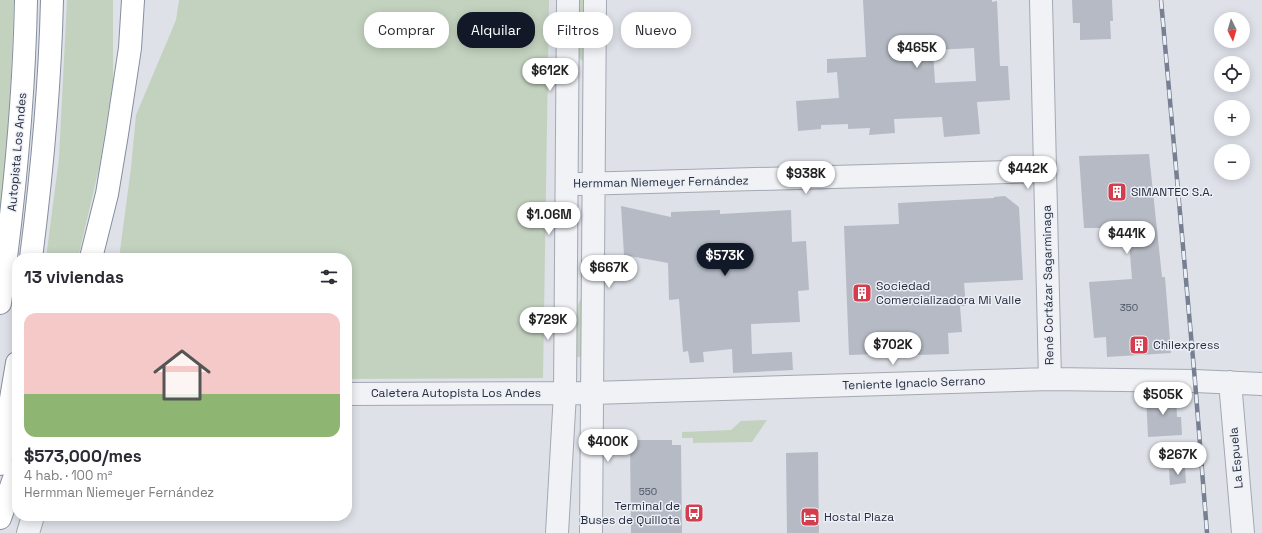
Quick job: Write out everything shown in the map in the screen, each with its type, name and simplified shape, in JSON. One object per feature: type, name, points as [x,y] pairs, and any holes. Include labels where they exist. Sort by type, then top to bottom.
[{"type":"highway","name":"Autopista Los Andes","points":[[0,303],[11,222],[22,96],[26,0]]},
{"type":"highway","name":"Autopista Los Andes","points":[[32,253],[45,122],[52,0]]},
{"type":"highway","points":[[92,253],[107,194],[117,134],[130,48],[133,0]]},
{"type":"highway","points":[[0,464],[12,393]]},
{"type":"highway","points":[[0,518],[12,484]]},
{"type":"street","points":[[557,533],[565,393],[568,0]]},
{"type":"street","points":[[591,533],[595,0]]},
{"type":"street","name":"René Cortázar Sagarminaga","points":[[1040,0],[1050,378]]},
{"type":"street","name":"Hermman Niemeyer Fernández","points":[[566,184],[1045,171]]},
{"type":"street","name":"Teniente Ignacio Serrano","points":[[565,393],[1050,378],[1262,384]]},
{"type":"street","name":"La Espuela","points":[[1230,382],[1243,533]]},
{"type":"street","name":"Caletera Autopista Los Andes","points":[[352,394],[565,393]]},
{"type":"street","points":[[28,533],[32,521]]},
{"type":"green space","points":[[0,0],[14,0],[3,228],[0,240]]},
{"type":"green space","points":[[67,0],[113,0],[113,82],[99,168],[79,253],[47,253],[59,158]]},
{"type":"green space","points":[[179,0],[549,0],[549,12],[543,12],[543,48],[548,48],[543,378],[352,379],[352,253],[120,253],[131,168],[136,115],[176,20]]},
{"type":"green space","points":[[577,0],[588,0],[587,12],[577,12]]},
{"type":"green space","points":[[577,48],[586,48],[585,63],[580,59]]},
{"type":"green space","points":[[584,290],[584,357],[576,357],[575,313]]},
{"type":"green space","points":[[767,420],[752,442],[693,443],[693,438],[682,438],[682,432],[731,430],[741,421]]},
{"type":"building","points":[[863,0],[997,1],[1000,66],[1008,66],[1010,100],[977,102],[980,134],[944,137],[942,117],[894,119],[895,133],[869,135],[870,128],[848,129],[848,124],[821,125],[821,129],[798,131],[796,101],[839,98],[837,72],[827,73],[827,59],[866,57]],"holes":[[[974,48],[976,81],[935,83],[933,50]]]},
{"type":"building","points":[[1072,0],[1112,0],[1113,21],[1110,21],[1111,39],[1080,40],[1080,23],[1073,23]]},
{"type":"building","points":[[1149,154],[1162,277],[1165,277],[1171,353],[1107,357],[1106,337],[1094,338],[1089,282],[1132,279],[1128,228],[1084,228],[1079,156]]},
{"type":"building","points":[[1005,196],[1019,207],[1023,280],[964,283],[966,306],[960,306],[962,332],[948,333],[949,354],[916,355],[916,348],[878,349],[879,354],[849,355],[844,226],[899,224],[898,203],[994,198]]},
{"type":"building","points":[[621,206],[671,217],[671,212],[720,210],[720,214],[791,210],[792,242],[806,241],[809,290],[798,291],[800,322],[751,324],[752,354],[792,352],[793,370],[733,373],[732,349],[703,352],[704,362],[690,363],[688,351],[683,352],[679,299],[669,300],[668,263],[624,255]]},
{"type":"building","points":[[1176,394],[1177,417],[1181,417],[1182,435],[1148,437],[1146,395]]},
{"type":"building","points":[[630,440],[672,440],[672,445],[681,445],[682,533],[631,533]]},
{"type":"building","points":[[818,452],[819,533],[787,533],[786,453]]},
{"type":"building","points":[[1185,467],[1186,483],[1170,485],[1169,469]]},
{"type":"railway","points":[[1161,0],[1207,533]]},
{"type":"place","name":"SIMANTEC S.A.","points":[[1117,192]]},
{"type":"place","name":"Sociedad Comercializadora Mi Valle","points":[[862,293]]},
{"type":"place","name":"Chilexpress","points":[[1139,345]]},
{"type":"place","name":"Terminal de Buses de Quillota","points":[[694,513]]},
{"type":"place","name":"Hostal Plaza","points":[[810,517]]}]
